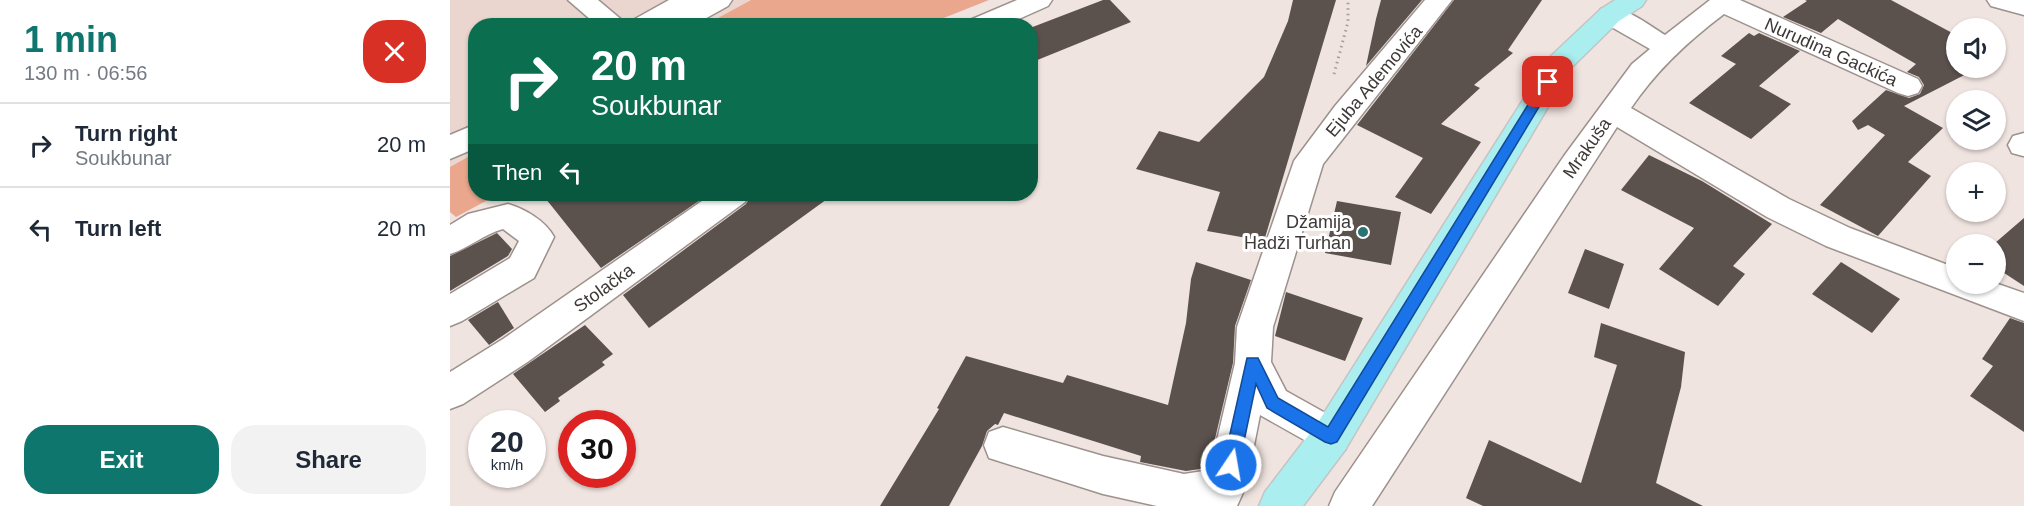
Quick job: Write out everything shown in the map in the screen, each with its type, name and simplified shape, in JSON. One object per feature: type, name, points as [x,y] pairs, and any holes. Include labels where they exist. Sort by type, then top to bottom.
[{"type":"main road","points":[[1279,506],[1331,437],[1560,62],[1621,8]]},
{"type":"street","points":[[581,0],[598,18]]},
{"type":"street","points":[[656,18],[689,0]]},
{"type":"street","points":[[687,18],[719,0]]},
{"type":"street","points":[[997,18],[1039,0]]},
{"type":"street","name":"Ejuba Ademovića","points":[[1222,496],[1253,363],[1255,327],[1309,161],[1345,113],[1439,0]]},
{"type":"street","points":[[2000,0],[2024,8]]},
{"type":"street","name":"Nurudina Gackića","points":[[1613,111],[1642,71],[1667,47],[1724,2],[1908,86]]},
{"type":"street","points":[[1621,8],[1667,47]]},
{"type":"street","name":"Mrakuša","points":[[1349,506],[1613,111],[1778,207],[1838,237],[1946,278]]},
{"type":"street","points":[[450,129],[468,119]]},
{"type":"street","points":[[450,148],[468,138]]},
{"type":"street","name":"Stolačka","points":[[457,381],[543,332],[724,201]]},
{"type":"street","points":[[450,241],[479,223],[508,216],[538,237],[522,268],[450,311]]},
{"type":"street","name":"Mrakuša","points":[[1988,294],[2024,307]]},
{"type":"street","points":[[1253,363],[1273,403],[1331,437]]},
{"type":"street","points":[[1003,445],[1103,475],[1184,493],[1222,496]]},
{"type":"shaded area","points":[[450,0],[751,0],[718,18],[468,18],[468,157],[450,167]]},
{"type":"shaded area","points":[[751,0],[989,0],[944,18],[718,18]]},
{"type":"shaded area","points":[[468,157],[468,201],[486,201],[456,217],[450,212],[450,167]]},
{"type":"building","points":[[1103,0],[1110,0],[1131,22],[1038,60],[1038,25]]},
{"type":"building","points":[[1293,0],[1336,0],[1264,241],[1207,231],[1220,192],[1136,169],[1159,131],[1199,142],[1264,77],[1288,21]]},
{"type":"building","points":[[1381,0],[1422,0],[1366,66],[1376,19]]},
{"type":"building","points":[[1454,0],[1542,0],[1508,50],[1513,53],[1474,85],[1480,88],[1441,124],[1481,142],[1431,214],[1395,197],[1423,158],[1357,125]]},
{"type":"building","points":[[1805,0],[1891,0],[1946,30],[1946,78],[1959,78],[1904,106],[1943,128],[1908,162],[1931,176],[1878,236],[1820,205],[1885,135],[1868,125],[1858,130],[1852,121],[1886,90],[1909,98],[1920,94],[1924,85],[1919,77],[1907,72],[1916,64],[1838,19],[1821,33],[1783,17],[1807,1]]},
{"type":"building","points":[[1749,33],[1754,36],[1759,33],[1800,51],[1759,86],[1791,104],[1751,139],[1689,103],[1736,64],[1721,56]]},
{"type":"building","points":[[1649,155],[1702,181],[1772,224],[1733,266],[1745,274],[1718,306],[1659,269],[1694,228],[1621,190]]},
{"type":"building","points":[[548,201],[699,201],[601,268]]},
{"type":"building","points":[[748,201],[824,201],[649,328],[623,295]]},
{"type":"building","name":"Džamija Hadži Turhan","points":[[1337,201],[1401,212],[1391,265],[1325,253]]},
{"type":"building","points":[[2024,218],[2024,286],[2006,274],[2005,234]]},
{"type":"building","points":[[497,233],[512,249],[508,256],[450,291],[450,256]]},
{"type":"building","points":[[1585,249],[1624,264],[1609,309],[1568,293]]},
{"type":"building","points":[[1196,262],[1251,280],[1235,326],[1233,363],[1208,468],[1186,471],[1140,462],[1141,456],[1004,413],[998,425],[995,424],[987,431],[982,446],[949,506],[880,506],[939,409],[937,408],[966,356],[1063,383],[1067,375],[1168,405],[1186,323],[1191,279]]},
{"type":"building","points":[[1841,262],[1900,299],[1872,333],[1812,294]]},
{"type":"building","points":[[1286,292],[1363,318],[1345,361],[1275,336]]},
{"type":"building","points":[[498,302],[514,328],[489,345],[468,320]]},
{"type":"building","points":[[2010,318],[2024,323],[2024,432],[1970,396],[1993,366],[1982,359]]},
{"type":"building","points":[[1601,323],[1685,352],[1681,387],[1656,483],[1703,506],[1483,506],[1466,498],[1489,440],[1581,483],[1617,365],[1594,357]]},
{"type":"building","points":[[585,325],[613,354],[602,362],[605,365],[558,398],[560,401],[546,411],[513,374]]},
{"type":"place","name":"Džamija Hadži Turhan","points":[[1363,232]]},
{"type":"route","points":[[1231,465],[1253,363],[1273,403],[1331,437],[1548,82]]}]
